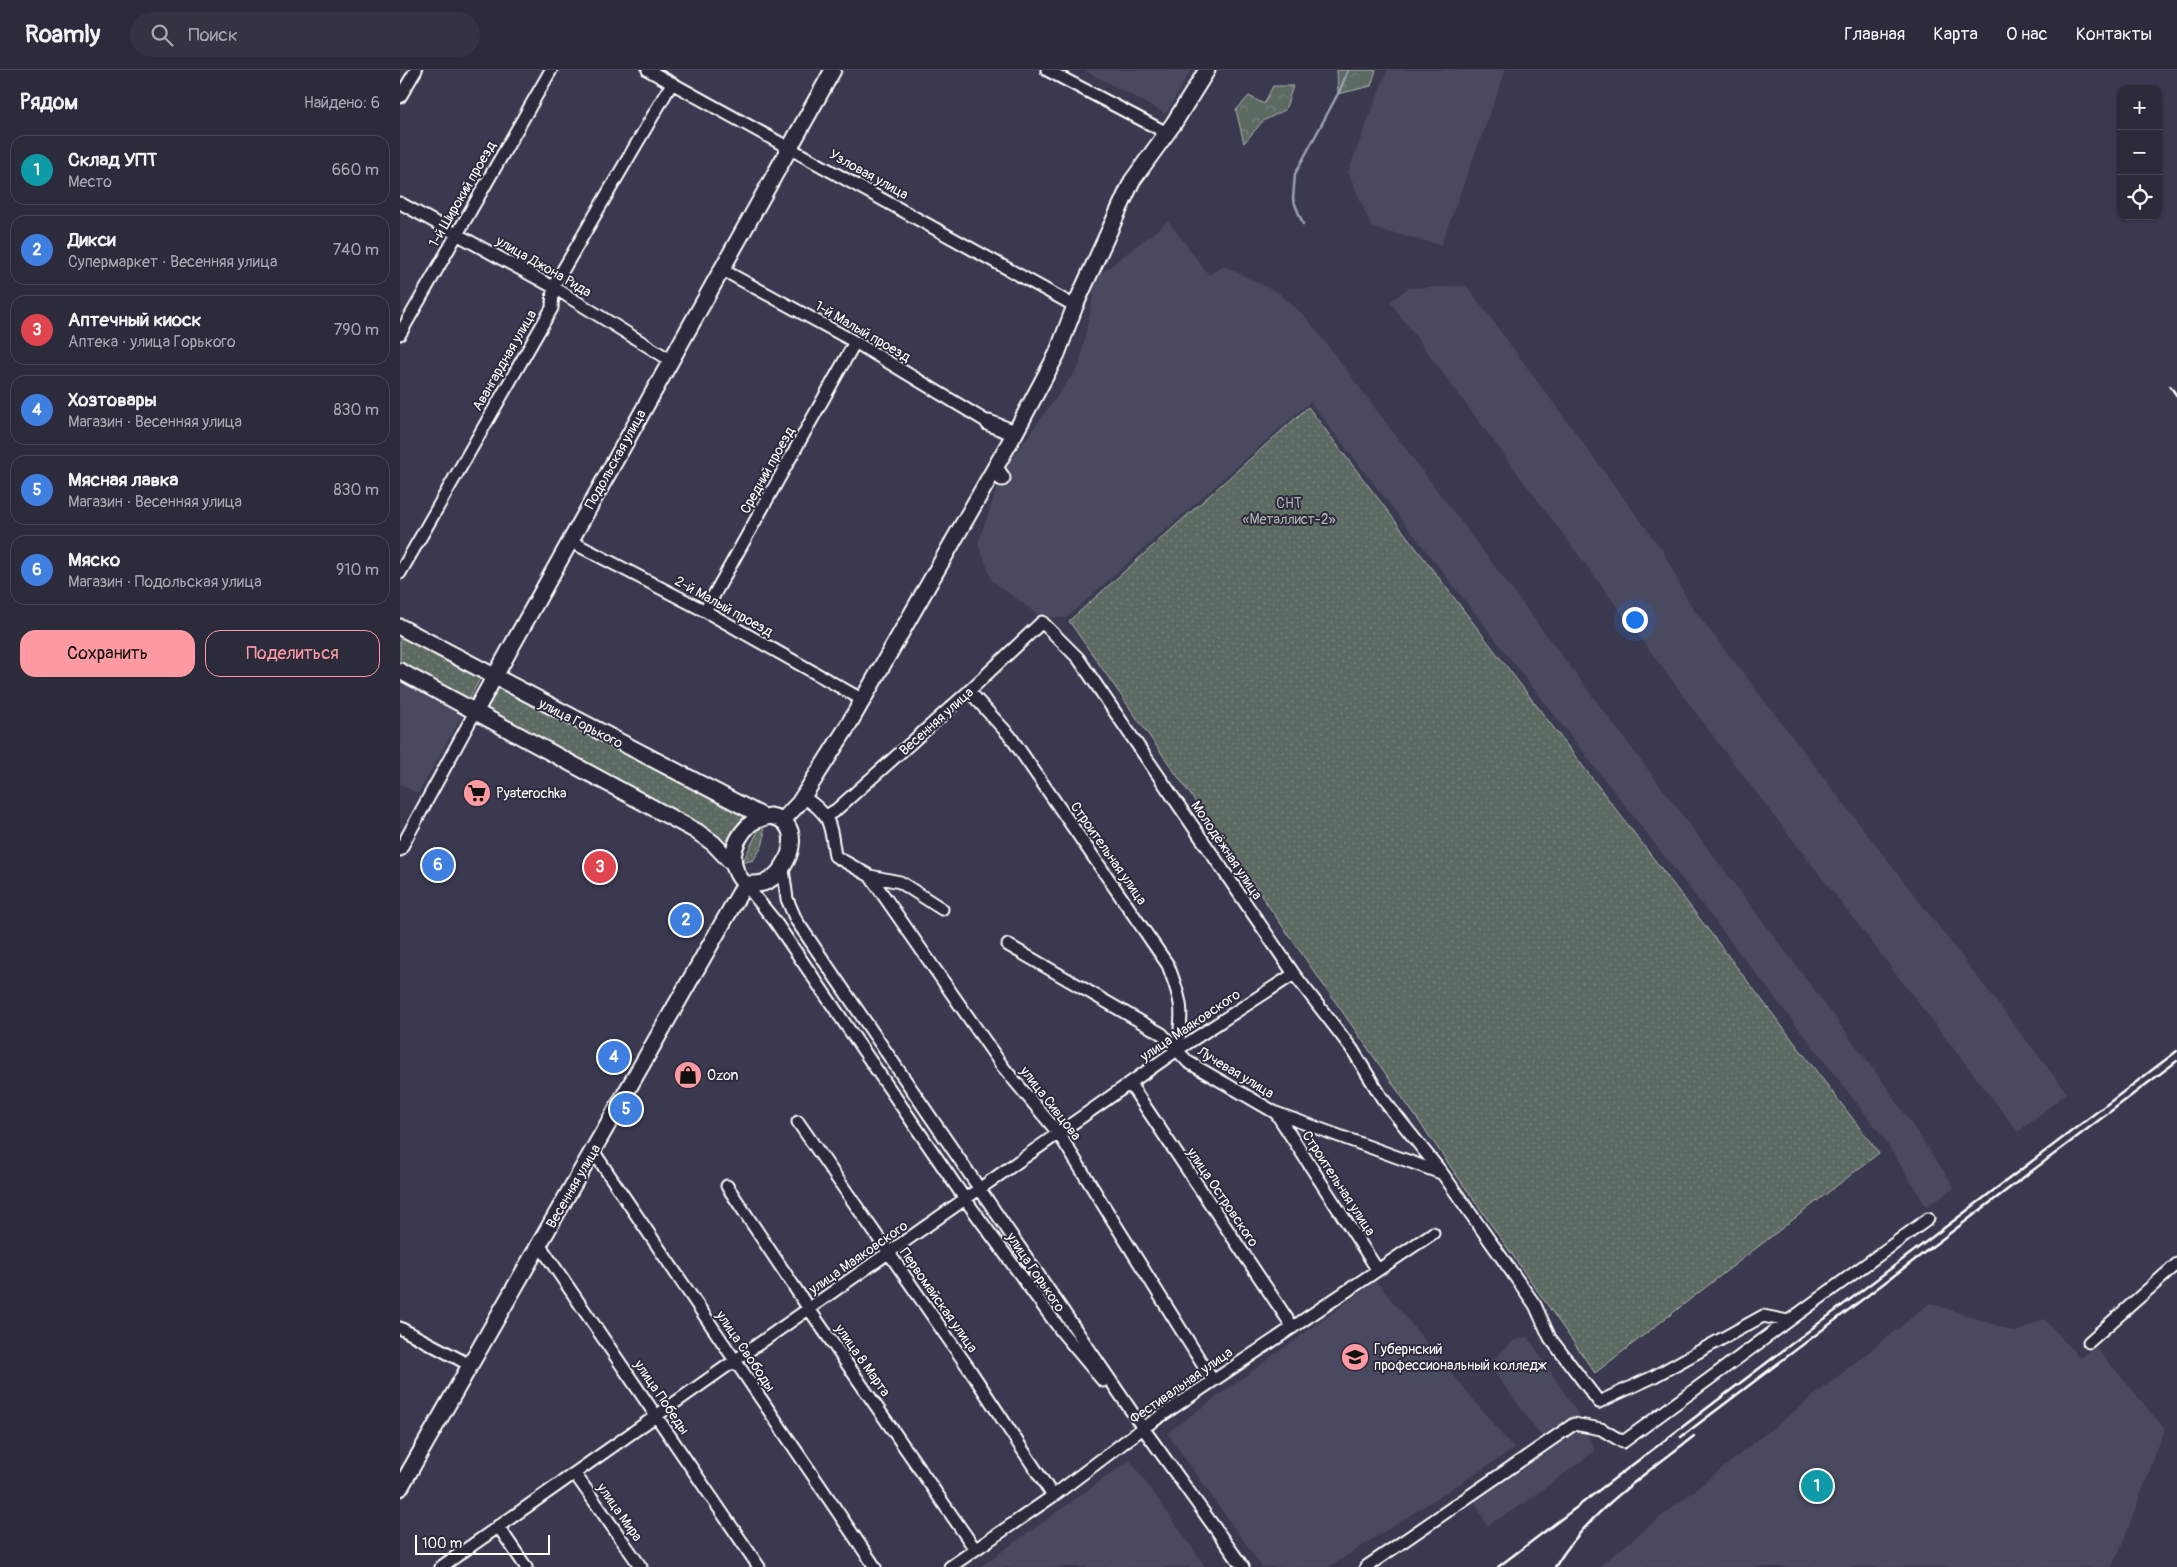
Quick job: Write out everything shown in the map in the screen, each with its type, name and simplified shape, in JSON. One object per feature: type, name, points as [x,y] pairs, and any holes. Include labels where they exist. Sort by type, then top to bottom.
[{"type":"street","points":[[400,97],[416,70]]},
{"type":"street","name":"1-й Широкий проезд","points":[[400,334],[551,70]]},
{"type":"street","name":"Узловая улица","points":[[648,70],[1074,306]]},
{"type":"street","name":"Подольская улица","points":[[400,850],[493,677],[833,70]]},
{"type":"street","points":[[1047,70],[1167,133]]},
{"type":"street","points":[[784,819],[802,797],[863,700],[999,473],[1015,433],[1057,354],[1074,306],[1132,181],[1167,133],[1207,70]]},
{"type":"street","name":"Авангардная улица","points":[[400,573],[552,308],[553,287],[672,83]]},
{"type":"street","name":"улица Джона Рида","points":[[400,203],[553,287],[670,360]]},
{"type":"street","name":"1-й Малый проезд","points":[[721,269],[855,342],[989,423]]},
{"type":"street","name":"Средний проезд","points":[[705,611],[855,342]]},
{"type":"street","points":[[989,423],[1015,433]]},
{"type":"street","name":"2-й Малый проезд","points":[[570,541],[705,611],[863,700]]},
{"type":"street","name":"Весенняя улица","points":[[826,816],[836,810],[969,691],[1042,622]]},
{"type":"street","name":"Молодёжная улица","points":[[1042,622],[1078,658],[1294,974],[1352,1048],[1382,1098],[1442,1173],[1534,1305],[1550,1338],[1599,1402],[1653,1376],[1763,1316],[1788,1321]]},
{"type":"street","name":"улица Горького","points":[[400,627],[764,818]]},
{"type":"street","points":[[400,671],[696,831],[713,843],[732,862],[738,877],[745,884],[768,882],[783,869],[792,844],[790,828],[784,819],[770,816],[750,824],[735,848],[732,862]]},
{"type":"street","name":"Строительная улица","points":[[969,691],[1010,736],[1168,965],[1181,1000],[1182,1023],[1177,1050]]},
{"type":"street","points":[[802,797],[819,806],[826,816],[831,830],[835,856],[870,876],[900,882],[942,909]]},
{"type":"street","name":"улица Горького","points":[[783,869],[788,898],[796,920],[1143,1428]]},
{"type":"street","name":"улица Сивцова","points":[[870,876],[1003,1067],[1059,1134],[1212,1381]]},
{"type":"street","name":"улица Горького","points":[[745,884],[774,920],[964,1199],[1062,1332],[1143,1428]]},
{"type":"street","name":"Весенняя улица","points":[[400,1488],[745,884]]},
{"type":"street","name":"Лучевая улица","points":[[1008,945],[1162,1034],[1188,1062],[1276,1113],[1442,1173]]},
{"type":"street","name":"улица Маяковского","points":[[441,1567],[1177,1050],[1294,974]]},
{"type":"street","name":"улица Островского","points":[[1130,1084],[1292,1326]]},
{"type":"street","name":"Строительная улица","points":[[1276,1113],[1377,1269]]},
{"type":"street","name":"Первомайская улица","points":[[798,1122],[970,1370],[1053,1496]]},
{"type":"street","name":"улица Свободы","points":[[593,1151],[875,1567]]},
{"type":"street","name":"улица 8 Марта","points":[[727,1186],[809,1309],[976,1549]]},
{"type":"street","points":[[1366,1567],[1574,1424],[1600,1429],[1623,1442],[1928,1219]]},
{"type":"street","name":"Фестивальная улица","points":[[950,1567],[1053,1496],[1143,1428],[1292,1326],[1433,1233]]},
{"type":"street","name":"улица Победы","points":[[539,1244],[759,1567]]},
{"type":"street","points":[[2089,1342],[2177,1264]]},
{"type":"street","points":[[400,1328],[470,1366]]},
{"type":"street","points":[[1143,1428],[1243,1567]]},
{"type":"street","name":"улица Мира","points":[[575,1474],[641,1567]]},
{"type":"street","points":[[498,1526],[526,1567]]},
{"type":"shaded area","points":[[1084,70],[1191,70],[1166,114]]},
{"type":"shaded area","points":[[1387,70],[1506,70],[1441,245],[1372,228],[1348,172]]},
{"type":"shaded area","points":[[1168,221],[1209,275],[1224,266],[1279,293],[1307,318],[1822,1000],[1883,1082],[1955,1188],[1926,1206],[1881,1134],[1310,402],[1066,618],[1041,617],[992,581],[978,543],[1004,469],[1079,366],[1097,277]]},
{"type":"shaded area","points":[[1467,286],[1663,551],[1689,603],[2067,1093],[2018,1132],[1731,760],[1390,302],[1408,288]]},
{"type":"shaded area","points":[[400,682],[462,716],[418,794],[400,784]]},
{"type":"shaded area","name":"Губернский профессиональный колледж","points":[[1376,1281],[1514,1449],[1329,1567],[1262,1567],[1167,1433]]},
{"type":"shaded area","points":[[1930,1303],[2016,1332],[2044,1319],[2080,1358],[2096,1347],[2165,1429],[2119,1553],[2111,1567],[1598,1567]]},
{"type":"shaded area","points":[[1528,1337],[1581,1418],[1595,1451],[1525,1503],[1487,1526],[1469,1490],[1519,1457],[1542,1437],[1488,1364],[1514,1340]]},
{"type":"shaded area","points":[[1130,1460],[1206,1567],[980,1567]]},
{"type":"green space","points":[[1337,70],[1376,70],[1371,86],[1338,94]]},
{"type":"green space","points":[[1273,86],[1293,86],[1285,110],[1263,121],[1244,143],[1236,110],[1249,96],[1264,104]]},
{"type":"green space","name":"СНТ «Металлист-2»","points":[[1308,407],[1879,1153],[1595,1373],[1069,621]]},
{"type":"green space","points":[[400,636],[480,679],[469,699],[400,662]]},
{"type":"green space","points":[[494,685],[758,820],[738,861],[713,835],[483,707]]},
{"type":"green space","points":[[762,823],[764,838],[762,847],[753,860],[742,863]]},
{"type":"waterway","points":[[1303,224],[1293,199],[1295,174],[1340,90],[1348,70]]},
{"type":"railway","points":[[2170,386],[2177,396]]},
{"type":"railway","points":[[1498,1567],[2177,1051]]},
{"type":"railway","points":[[1681,1437],[2177,1061]]},
{"type":"railway","points":[[1555,1567],[1568,1547],[1618,1495],[1694,1436]]},
{"type":"place","name":"Pyaterochka","points":[[477,793]]},
{"type":"place","name":"Мяско","points":[[438,865]]},
{"type":"place","name":"Аптечный киоск","points":[[600,867]]},
{"type":"place","name":"Дикси","points":[[686,920]]},
{"type":"place","name":"Хозтовары","points":[[614,1057]]},
{"type":"place","name":"Ozon","points":[[688,1075]]},
{"type":"place","name":"Мясная лавка","points":[[626,1109]]},
{"type":"place","name":"Губернский профессиональный колледж","points":[[1355,1357]]},
{"type":"place","name":"Склад УПТ","points":[[1817,1486]]}]
